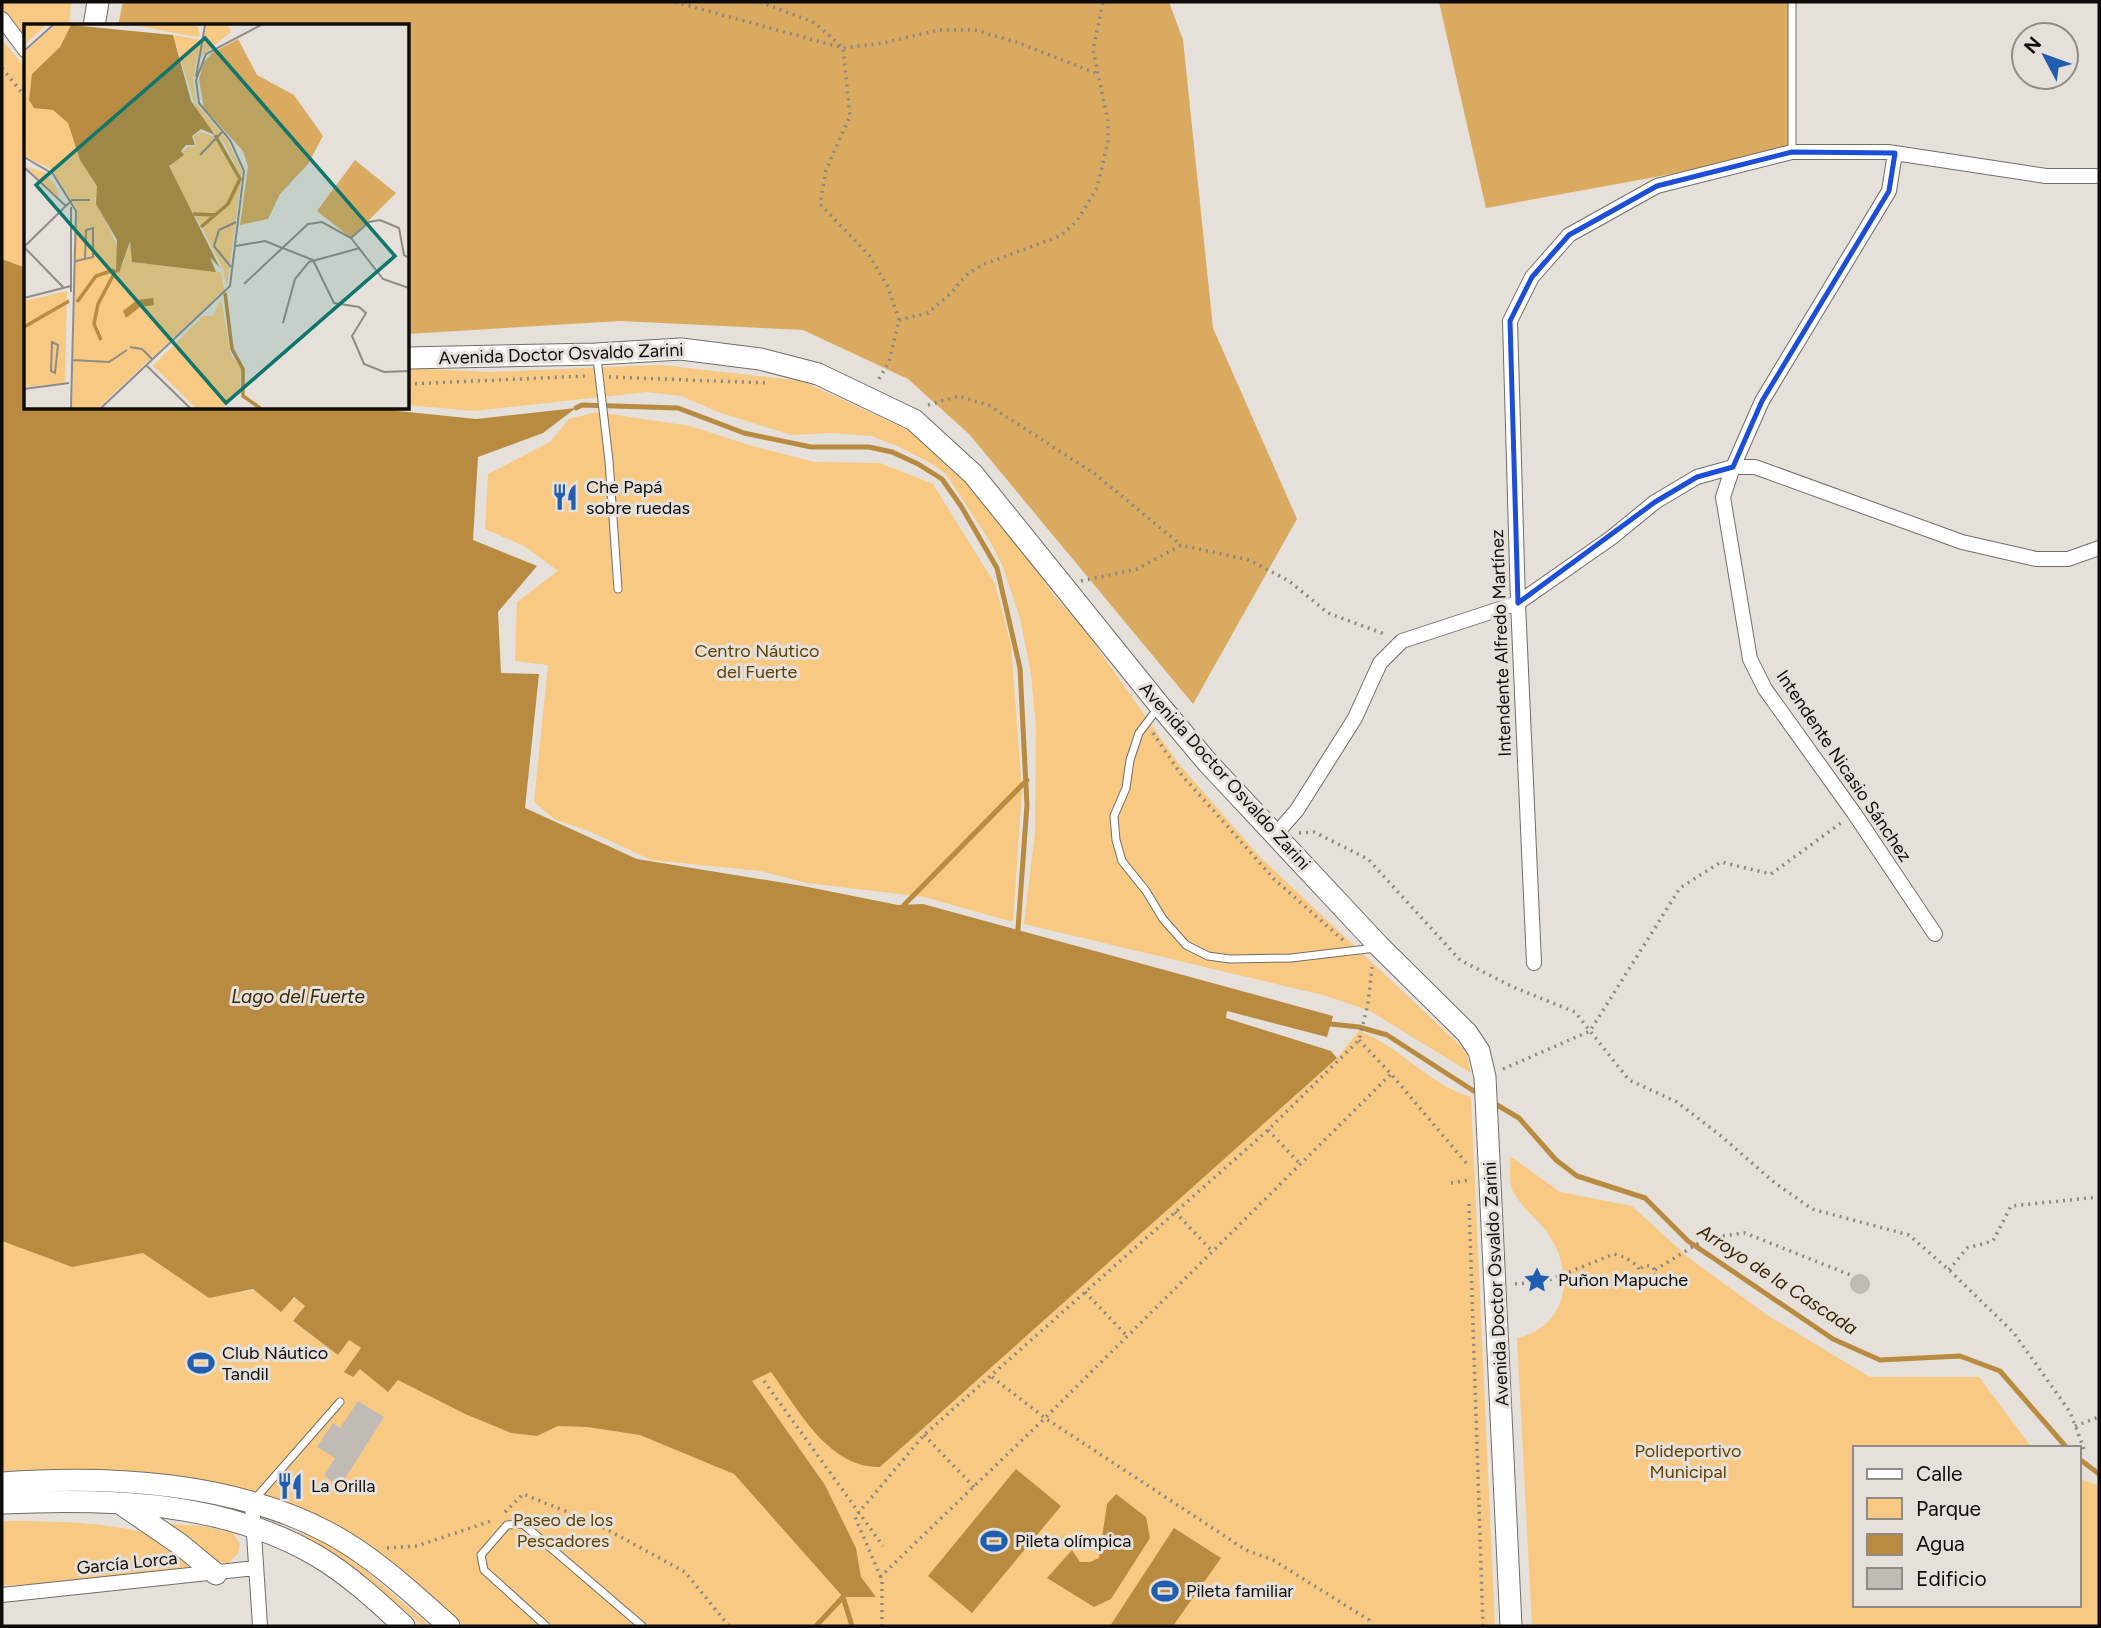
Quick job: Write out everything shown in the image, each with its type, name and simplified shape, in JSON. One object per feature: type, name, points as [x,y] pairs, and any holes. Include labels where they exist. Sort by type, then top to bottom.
[{"type":"main road","points":[[94,24],[98,2]]},
{"type":"main road","name":"Avenida Doctor Osvaldo Zarini","points":[[410,358],[596,354],[681,349],[760,359],[818,374],[914,421],[973,474],[1160,706],[1208,763],[1276,834],[1376,957],[1467,1033],[1479,1051],[1485,1077],[1511,1626]]},
{"type":"main road","points":[[2,1483],[114,1480],[188,1489],[252,1503],[331,1534],[389,1573],[449,1626]]},
{"type":"main road","points":[[2,1503],[79,1500],[120,1502],[215,1516],[253,1527],[291,1542],[318,1557],[374,1599],[404,1626]]},
{"type":"main road","points":[[120,1502],[181,1545],[216,1574]]},
{"type":"street","points":[[2,19],[24,48]]},
{"type":"street","points":[[1792,152],[1895,153],[2046,176],[2099,176]]},
{"type":"street","name":"Intendente Alfredo Martínez","points":[[1534,963],[1518,603],[1510,320],[1532,277],[1569,235],[1657,186],[1792,152]]},
{"type":"street","name":"Intendente Nicasio Sánchez","points":[[1895,153],[1889,191],[1762,401],[1723,497],[1750,659],[1765,689],[1854,813],[1935,934]]},
{"type":"street","points":[[1276,834],[1297,810],[1355,718],[1380,663],[1402,641],[1518,603],[1611,538],[1655,502],[1697,477],[1733,467],[1755,467],[1962,542],[2036,559],[2068,559],[2099,548]]},
{"type":"street","points":[[252,1503],[260,1626]]},
{"type":"street","name":"García Lorca","points":[[2,1595],[256,1568]]},
{"type":"lane","points":[[1792,2],[1792,152]]},
{"type":"lane","points":[[596,354],[605,427],[618,589]]},
{"type":"lane","points":[[1160,706],[1139,733],[1130,760],[1126,788],[1114,816],[1116,840],[1122,860],[1163,919],[1186,945],[1208,956],[1230,959],[1291,958],[1354,950],[1376,957]]},
{"type":"lane","points":[[252,1503],[340,1402]]},
{"type":"lane","points":[[546,1626],[484,1570],[481,1555],[507,1525],[523,1524],[642,1626]]},
{"type":"path","points":[[675,2],[843,48],[884,43],[938,30],[975,30],[1018,43],[1098,74]]},
{"type":"path","points":[[760,2],[814,23],[843,48],[850,116],[826,170],[820,204],[869,255],[888,287],[899,320],[889,362],[867,398]]},
{"type":"path","points":[[899,320],[928,313],[952,292],[965,276],[982,265],[1060,236],[1077,221],[1097,188],[1108,141],[1108,121],[1093,50],[1103,2]]},
{"type":"path","points":[[2,68],[24,96]]},
{"type":"path","points":[[410,384],[599,380],[778,384]]},
{"type":"path","points":[[926,405],[959,396],[990,406],[1095,474],[1181,545],[1249,560],[1289,581],[1328,613],[1402,641]]},
{"type":"path","points":[[1063,586],[1101,575],[1137,569],[1181,545]]},
{"type":"path","points":[[1146,724],[1180,773],[1266,871],[1354,950],[1376,957]]},
{"type":"path","points":[[1485,1077],[1590,1031],[1680,888],[1721,862],[1771,874],[1854,813]]},
{"type":"path","points":[[1276,834],[1314,832],[1368,859],[1460,960],[1513,987],[1575,1012],[1629,1080],[1676,1102],[1721,1136],[1775,1183],[1812,1209],[1909,1235],[2012,1332],[2070,1412],[2084,1449]]},
{"type":"path","points":[[1376,957],[1380,974]]},
{"type":"path","points":[[882,1626],[882,1580],[855,1517],[924,1436],[1268,1130],[1359,1040],[1376,957]]},
{"type":"path","points":[[1359,1040],[1468,1165]]},
{"type":"path","points":[[880,1577],[1045,1418],[1391,1074]]},
{"type":"path","points":[[1268,1130],[1301,1165]]},
{"type":"path","points":[[1468,1150],[1483,1626]]},
{"type":"path","points":[[1949,1270],[1967,1248],[1993,1241],[2011,1206],[2099,1196]]},
{"type":"path","points":[[1175,1212],[1213,1252]]},
{"type":"path","points":[[1655,1270],[1707,1238],[1745,1233],[1853,1276]]},
{"type":"path","points":[[1496,1286],[1547,1281],[1614,1254],[1626,1258],[1640,1269]]},
{"type":"path","points":[[1644,1265],[1655,1270],[1656,1274],[1650,1281],[1642,1279],[1638,1272],[1644,1265]]},
{"type":"path","points":[[1085,1292],[1127,1336]]},
{"type":"path","points":[[992,1377],[1045,1418],[1246,1550],[1273,1560],[1369,1620],[1370,1626]]},
{"type":"path","points":[[764,1381],[883,1546]]},
{"type":"path","points":[[2075,1426],[2099,1417]]},
{"type":"path","points":[[924,1436],[974,1487]]},
{"type":"highlighted area","points":[[1792,152],[1895,153],[1889,191],[1762,401],[1733,467],[1697,477],[1655,502],[1518,603],[1510,321],[1532,277],[1569,235],[1657,186]]},
{"type":"green space","points":[[2,2],[71,2],[69,24],[24,24],[24,36],[2,8]]},
{"type":"green space","points":[[2,40],[24,66],[24,267],[2,259]]},
{"type":"green space","points":[[661,365],[802,381],[910,431],[960,472],[1020,547],[1053,594],[1084,629],[1179,764],[1260,857],[1461,1046],[1467,1055],[1471,1073],[1370,1011],[1323,995],[1024,924],[1035,832],[1036,727],[1031,674],[1020,618],[1003,567],[991,543],[946,474],[934,465],[872,436],[832,433],[791,435],[718,412],[681,396],[647,392],[474,411],[410,405],[410,368],[489,372]]},
{"type":"green space","name":"Centro Náutico del Fuerte","points":[[597,412],[690,426],[814,462],[880,463],[933,484],[995,584],[1011,645],[1022,791],[1013,922],[924,897],[807,883],[760,871],[651,860],[589,831],[554,819],[534,802],[548,665],[515,661],[517,602],[558,571],[526,547],[485,529],[488,474],[550,442],[569,419]]},
{"type":"green space","name":"Paseo de los Pescadores","points":[[1359,1031],[1388,1046],[1441,1083],[1471,1097],[1495,1626],[461,1626],[401,1570],[198,1482],[57,1470],[2,1471],[2,1241],[72,1267],[143,1253],[209,1298],[258,1290],[294,1298],[305,1306],[293,1322],[338,1355],[349,1340],[361,1348],[345,1371],[360,1369],[398,1380],[465,1414],[511,1433],[537,1436],[558,1426],[587,1427],[640,1435],[734,1474],[843,1597],[875,1597],[861,1577],[856,1548],[825,1485],[752,1381],[771,1372],[829,1447],[837,1453],[880,1467],[1337,1058]]},
{"type":"green space","name":"Polideportivo Municipal","points":[[1510,1156],[1560,1192],[1632,1206],[1689,1258],[1767,1315],[1870,1377],[1979,1377],[2031,1446],[1853,1446],[1853,1607],[2080,1607],[2080,1479],[2099,1486],[2099,1626],[1532,1626],[1517,1338],[1534,1332],[1547,1323],[1562,1297],[1564,1282],[1557,1250],[1549,1235],[1521,1204],[1512,1190]]},
{"type":"green space","points":[[2,1521],[90,1524],[136,1531],[173,1544],[202,1569],[192,1574],[2,1586]]},
{"type":"green space","points":[[159,1523],[202,1526],[233,1533],[240,1544],[238,1554],[228,1563],[220,1562]]},
{"type":"green space","points":[[281,1526],[325,1542],[358,1564],[430,1626],[423,1626],[354,1567],[322,1546],[280,1529]]},
{"type":"shaded area","points":[[123,2],[1169,2],[1183,40],[1213,328],[1297,519],[1193,704],[969,434],[908,379],[803,330],[620,321],[410,334],[410,24],[118,24]]},
{"type":"shaded area","points":[[1439,2],[1792,2],[1792,152],[1486,208]]},
{"type":"water","name":"Lago del Fuerte","points":[[2,259],[24,267],[24,410],[388,410],[476,419],[576,408],[543,433],[478,457],[473,540],[537,566],[498,612],[501,673],[539,674],[525,808],[637,859],[803,886],[898,905],[923,904],[1333,1016],[1327,1037],[1227,1011],[1226,1018],[1331,1051],[1337,1058],[880,1467],[861,1465],[830,1447],[804,1419],[771,1372],[752,1381],[825,1485],[856,1548],[861,1577],[876,1597],[843,1597],[734,1474],[640,1435],[587,1427],[558,1426],[537,1436],[511,1433],[465,1414],[398,1380],[388,1392],[360,1369],[353,1377],[344,1372],[361,1348],[349,1340],[338,1355],[293,1321],[305,1306],[294,1297],[281,1312],[253,1289],[209,1298],[143,1253],[72,1267],[2,1241]]},
{"type":"water","name":"Pileta olímpica","points":[[1016,1469],[1061,1506],[972,1613],[928,1576]]},
{"type":"water","points":[[1116,1494],[1146,1517],[1150,1538],[1111,1599],[1094,1607],[1047,1578],[1072,1550],[1080,1562],[1099,1558],[1107,1504]]},
{"type":"water","name":"Pileta familiar","points":[[1174,1528],[1221,1558],[1173,1626],[1110,1626]]},
{"type":"building","points":[[1856,1274],[1864,1274],[1870,1284],[1864,1294],[1856,1294],[1850,1288],[1850,1280]]},
{"type":"building","points":[[358,1401],[384,1417],[340,1486],[324,1476],[335,1458],[317,1447],[333,1423],[340,1428]]},
{"type":"waterway","points":[[576,408],[582,405],[678,408],[744,433],[811,447],[869,447],[892,452],[942,479],[997,568],[1020,668],[1027,805],[1018,929]]},
{"type":"waterway","points":[[904,905],[1027,780]]},
{"type":"waterway","name":"Arroyo de la Cascada","points":[[1331,1024],[1359,1027],[1387,1035],[1480,1095]]},
{"type":"waterway","name":"Arroyo de la Cascada","points":[[1492,1102],[1519,1118],[1556,1160],[1577,1176],[1645,1198],[1688,1241],[1833,1339],[1880,1360],[1960,1356],[2000,1371],[2065,1446]]},
{"type":"waterway","name":"Arroyo de la Cascada","points":[[2080,1460],[2099,1474]]},
{"type":"waterway","points":[[843,1597],[852,1626]]},
{"type":"waterway","points":[[816,1626],[843,1597]]},
{"type":"place","name":"Che Papá sobre ruedas","points":[[565,497]]},
{"type":"place","name":"Puñon Mapuche","points":[[1537,1280]]},
{"type":"place","name":"Club Náutico Tandil","points":[[201,1363]]},
{"type":"place","name":"La Orilla","points":[[290,1486]]},
{"type":"place","name":"Pileta olímpica","points":[[994,1541]]},
{"type":"place","name":"Pileta familiar","points":[[1165,1591]]}]
